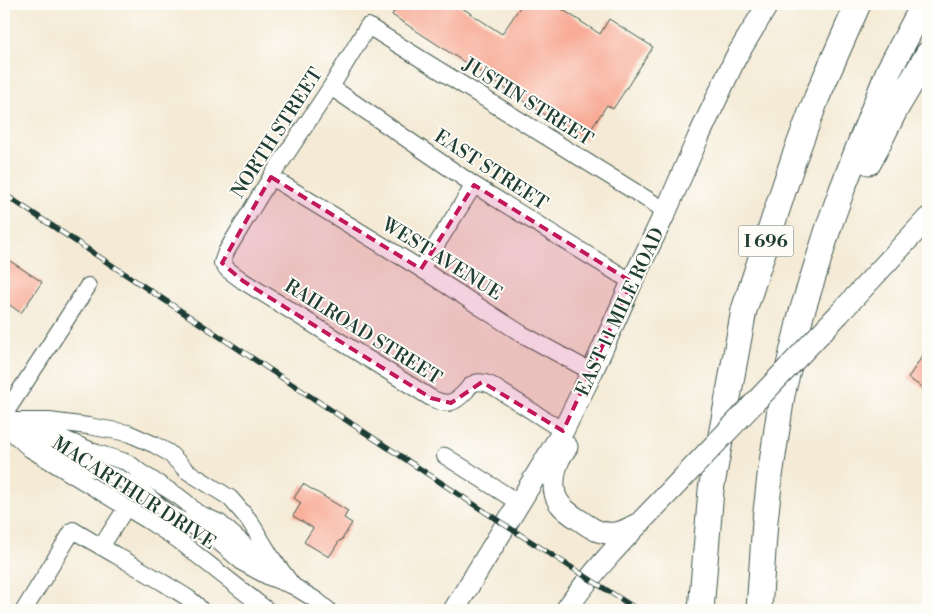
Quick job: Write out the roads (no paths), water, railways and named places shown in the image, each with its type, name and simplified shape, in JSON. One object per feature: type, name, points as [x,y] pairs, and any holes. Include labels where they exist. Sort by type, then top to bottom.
[{"type":"highway","name":"I 696","points":[[701,610],[711,490],[744,310],[794,158],[817,97],[858,4]]},
{"type":"highway","name":"I 696","points":[[759,610],[770,476],[782,395],[801,315],[830,222],[889,70],[924,4]]},
{"type":"highway","points":[[811,282],[880,139],[928,54]]},
{"type":"main road","name":"EAST 11 MILE ROAD","points":[[454,610],[563,431],[592,372],[736,57],[768,4]]},
{"type":"main road","points":[[566,610],[589,578],[928,218]]},
{"type":"main road","points":[[619,312],[609,365],[582,421],[558,461],[554,475],[555,496],[559,504],[567,512],[597,531],[619,533],[641,522]]},
{"type":"street","name":"JUSTIN STREET","points":[[368,26],[666,211]]},
{"type":"street","name":"NORTH STREET","points":[[222,263],[226,252],[271,177],[331,87],[368,26]]},
{"type":"street","name":"EAST STREET","points":[[331,87],[474,185],[632,282]]},
{"type":"street","name":"WEST AVENUE","points":[[271,177],[421,269],[522,334],[592,372]]},
{"type":"street","points":[[421,269],[474,185]]},
{"type":"street","name":"RAILROAD STREET","points":[[222,263],[243,281],[440,403],[451,403],[475,383],[482,382],[490,385],[563,431]]},
{"type":"street","points":[[7,421],[88,286]]},
{"type":"street","points":[[7,421],[50,421],[88,426],[128,433],[155,445],[168,454],[187,472],[230,498],[248,520],[272,558],[293,586]]},
{"type":"street","points":[[7,421],[47,430],[96,453],[130,464],[178,496],[196,512],[220,523],[254,553],[284,573]]},
{"type":"street","points":[[7,421],[36,435],[91,468],[120,478],[149,497],[168,513],[213,538],[243,563],[269,577],[293,586],[316,600],[327,610]]},
{"type":"street","name":"MACARTHUR DRIVE","points":[[7,421],[30,450],[178,540],[267,610]]},
{"type":"street","points":[[444,456],[519,503]]},
{"type":"street","points":[[101,547],[126,508]]},
{"type":"street","points":[[24,610],[72,530],[144,571],[189,599],[201,610]]},
{"type":"railway","points":[[4,194],[505,525],[638,610]]}]
